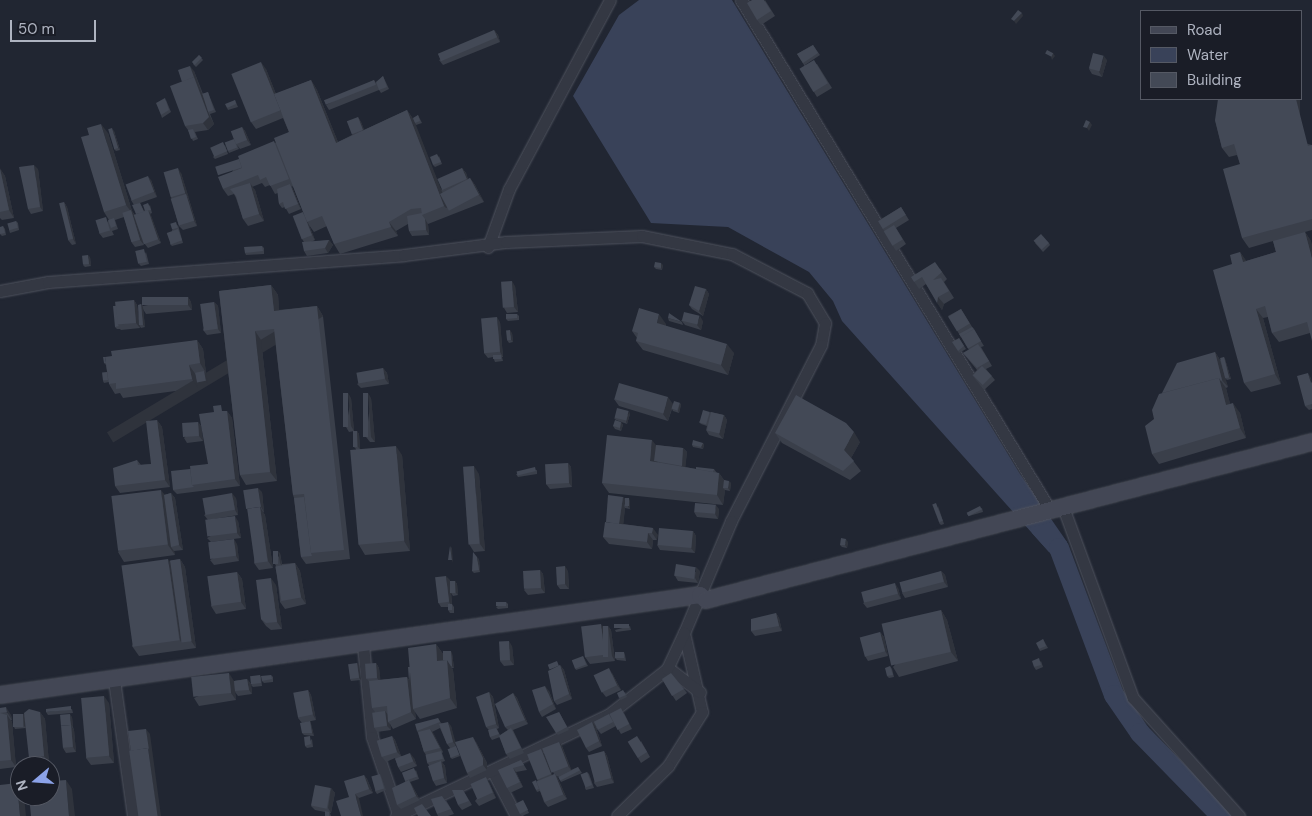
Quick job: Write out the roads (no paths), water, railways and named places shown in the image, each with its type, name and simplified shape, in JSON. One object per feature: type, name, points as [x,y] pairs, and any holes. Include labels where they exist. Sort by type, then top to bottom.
[{"type":"street","points":[[488,248],[510,189],[610,0]]},
{"type":"street","points":[[740,0],[1053,509],[1133,698],[1239,816]]},
{"type":"street","points":[[0,291],[48,282],[488,248],[506,242],[633,236],[678,240],[755,263],[808,293],[817,305],[825,323],[821,345],[731,521],[668,668],[608,715],[493,772],[397,815],[372,736],[363,645]]},
{"type":"street","points":[[0,695],[363,645],[700,595],[706,600],[1312,442]]},
{"type":"street","points":[[617,816],[648,788],[691,734],[702,712],[700,692],[684,633]]},
{"type":"street","points":[[668,668],[700,692]]},
{"type":"street","points":[[114,680],[133,816]]},
{"type":"street","points":[[493,772],[516,816]]},
{"type":"water","points":[[639,0],[732,0],[1020,474],[1067,542],[1049,552],[842,321],[833,301],[809,272],[728,227],[651,223],[573,96],[619,15]]},
{"type":"waterway","points":[[1040,527],[1059,548],[1114,695],[1140,733],[1221,816]]}]
